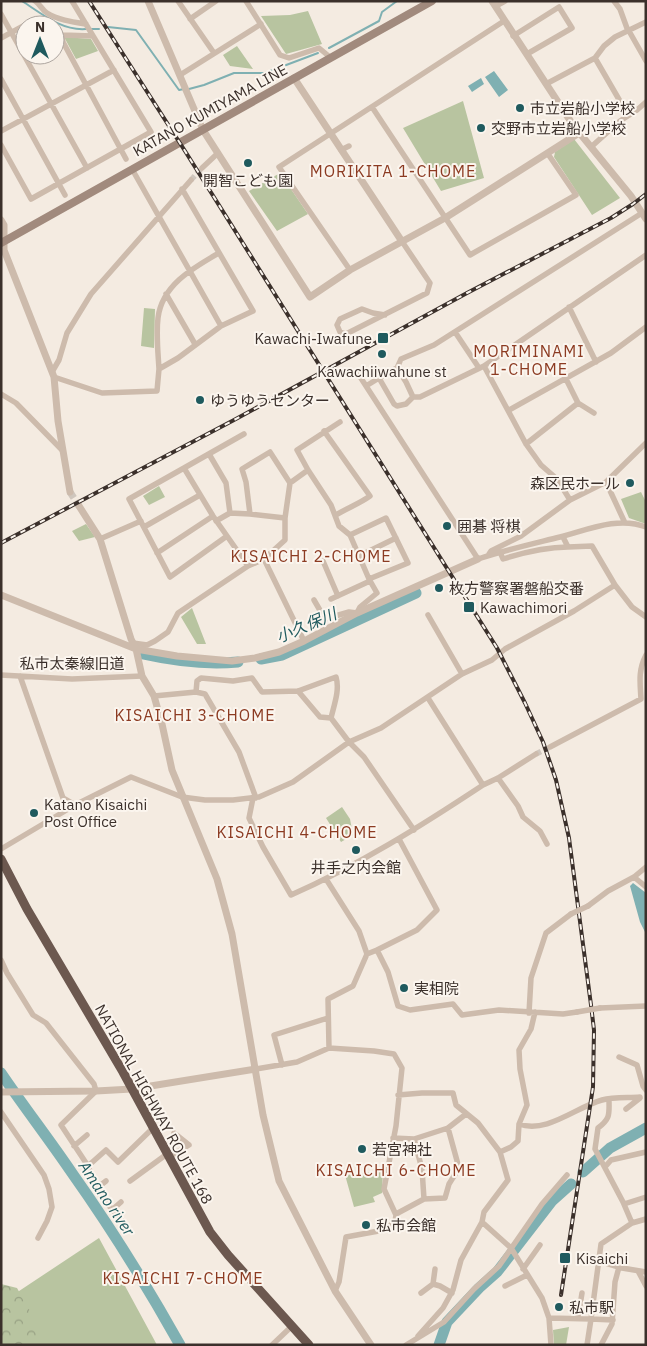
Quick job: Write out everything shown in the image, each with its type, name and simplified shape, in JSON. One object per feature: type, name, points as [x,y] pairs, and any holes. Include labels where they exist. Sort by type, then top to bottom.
[{"type":"highway","name":"NATIONAL HIGHWAY ROUTE 168","points":[[1,859],[27,909],[132,1088],[210,1232],[228,1255],[308,1344]]},
{"type":"main road","name":"KATANO KUMIYAMA LINE","points":[[3,242],[432,1]]},
{"type":"street","points":[[1,145],[31,199],[151,132],[72,1]]},
{"type":"street","points":[[148,1],[203,130],[310,297],[364,259],[445,218],[579,133]]},
{"type":"street","points":[[178,1],[214,53]]},
{"type":"street","points":[[190,19],[216,1]]},
{"type":"street","points":[[246,1],[280,54],[289,58],[319,48],[330,58]]},
{"type":"street","points":[[366,386],[397,368],[401,359],[434,345],[644,213],[579,133],[504,21],[494,4],[505,1]]},
{"type":"street","points":[[614,1],[620,9],[628,31],[646,61]]},
{"type":"street","points":[[40,2],[46,12],[66,21],[86,24]]},
{"type":"street","points":[[514,36],[559,7],[572,28],[526,54]]},
{"type":"street","points":[[1,14],[87,168]]},
{"type":"street","points":[[350,270],[279,167],[504,21]]},
{"type":"street","points":[[546,84],[595,58],[604,46],[615,37],[646,22]]},
{"type":"street","points":[[180,74],[261,24]]},
{"type":"street","points":[[1,38],[15,30]]},
{"type":"street","points":[[65,35],[93,36]]},
{"type":"street","points":[[65,46],[126,159]]},
{"type":"street","points":[[595,58],[628,115]]},
{"type":"street","points":[[1,132],[114,70]]},
{"type":"street","points":[[1,78],[65,195]]},
{"type":"street","points":[[294,78],[430,283],[427,293],[385,315],[346,334],[340,332],[337,325],[340,319],[362,309],[385,315]]},
{"type":"street","points":[[591,147],[606,132],[646,102]]},
{"type":"street","points":[[372,107],[470,255],[576,195],[548,154]]},
{"type":"street","points":[[341,150],[349,146]]},
{"type":"street","points":[[202,168],[218,153]]},
{"type":"street","points":[[132,170],[221,326]]},
{"type":"street","points":[[53,375],[67,333],[87,301],[191,180]]},
{"type":"street","points":[[159,369],[178,358],[221,326],[254,311],[182,189]]},
{"type":"street","points":[[1,220],[4,225],[4,250],[53,375],[62,450],[70,492]]},
{"type":"street","points":[[53,375],[102,393],[157,391],[159,369],[158,319],[161,305],[166,294],[189,270],[219,253]]},
{"type":"street","points":[[379,378],[394,404],[397,406],[406,404],[413,397],[420,397],[481,367],[646,255]]},
{"type":"street","points":[[166,294],[195,344]]},
{"type":"street","points":[[569,307],[596,362]]},
{"type":"street","points":[[509,410],[611,353],[646,327]]},
{"type":"street","points":[[455,332],[509,410],[526,444],[541,465],[557,479],[570,500]]},
{"type":"street","points":[[397,368],[413,397]]},
{"type":"street","points":[[357,372],[478,559]]},
{"type":"street","points":[[566,379],[578,403],[594,412]]},
{"type":"street","points":[[1,394],[16,403],[62,450]]},
{"type":"street","points":[[526,444],[578,403]]},
{"type":"street","points":[[340,422],[297,450],[336,515],[339,526],[350,535],[369,580],[377,593],[360,607],[357,613]]},
{"type":"street","points":[[324,431],[370,496],[336,515]]},
{"type":"street","points":[[227,536],[170,577],[129,499],[244,434]]},
{"type":"street","points":[[488,555],[491,551],[520,536],[570,500],[606,482],[646,443]]},
{"type":"street","points":[[134,646],[147,645],[168,632],[178,613],[248,566],[264,559],[285,540],[285,518],[290,483],[270,452],[242,469],[246,482],[250,514]]},
{"type":"street","points":[[209,454],[226,483],[230,513]]},
{"type":"street","points":[[184,468],[215,519],[248,566]]},
{"type":"street","points":[[290,483],[308,470]]},
{"type":"street","points":[[606,482],[625,522]]},
{"type":"street","points":[[144,527],[200,495]]},
{"type":"street","points":[[80,506],[100,539],[142,676],[154,696],[172,770],[217,879],[232,934],[263,1115],[279,1181],[335,1291],[371,1345]]},
{"type":"street","points":[[158,553],[215,519],[230,513],[285,518]]},
{"type":"street","points":[[331,599],[408,563],[386,518],[350,535]]},
{"type":"street","points":[[100,539],[141,520]]},
{"type":"street","points":[[1,595],[134,646],[177,656],[232,661],[279,652],[357,613],[488,555],[563,537],[587,529],[625,522],[646,528]]},
{"type":"street","points":[[563,537],[568,547]]},
{"type":"street","points":[[359,556],[396,538]]},
{"type":"street","points":[[500,552],[503,559],[529,551],[553,547],[592,546],[615,585],[632,607],[646,617]]},
{"type":"street","points":[[264,559],[304,640]]},
{"type":"street","points":[[323,561],[338,596]]},
{"type":"street","points":[[1,849],[75,805],[131,777],[182,796],[204,800],[254,798],[293,782],[349,742],[381,728],[462,674],[492,660],[505,649],[574,611],[615,585]]},
{"type":"street","points":[[318,603],[325,619],[350,612],[357,613]]},
{"type":"street","points":[[428,615],[462,674]]},
{"type":"street","points":[[550,747],[643,698],[639,676],[641,664],[646,655]]},
{"type":"street","name":"私市太秦線旧道","points":[[1,675],[72,679],[142,676]]},
{"type":"street","points":[[20,676],[63,798],[75,805]]},
{"type":"street","points":[[196,692],[197,681],[201,678],[233,680],[252,678],[262,692],[298,691],[336,677],[338,683],[336,699],[330,718]]},
{"type":"street","points":[[298,691],[320,717],[330,718],[364,757],[414,830]]},
{"type":"street","points":[[154,696],[196,692],[205,694],[239,752],[254,798],[249,818],[263,847],[291,895],[326,880],[399,839],[483,785],[498,778],[536,754]]},
{"type":"street","points":[[428,698],[483,785]]},
{"type":"street","points":[[498,778],[524,817],[540,831],[547,844]]},
{"type":"street","points":[[367,954],[417,930],[437,910],[399,839]]},
{"type":"street","points":[[500,1152],[518,1141],[518,1124],[527,1105],[520,1072],[519,1050],[531,1029],[531,978],[546,933],[571,914],[588,906],[608,891],[634,877],[646,867]]},
{"type":"street","points":[[634,877],[646,887]]},
{"type":"street","points":[[326,880],[359,931],[367,954],[353,986],[328,999],[329,1048]]},
{"type":"street","points":[[377,950],[388,972],[398,1006],[410,1010],[453,1004],[462,1015],[499,1010],[563,1014],[600,1008],[646,1006]]},
{"type":"street","points":[[1,960],[33,1015],[46,1023],[94,1084],[96,1091]]},
{"type":"street","points":[[282,1064],[274,1036],[328,1018]]},
{"type":"street","points":[[1,1092],[96,1091],[132,1088],[297,1062],[329,1048],[394,1054],[402,1068],[394,1138],[384,1189],[396,1214],[395,1222],[384,1230],[346,1237],[339,1282],[335,1291]]},
{"type":"street","points":[[619,1057],[637,1065],[644,1094]]},
{"type":"street","points":[[96,1091],[61,1125],[88,1166],[100,1195],[126,1226]]},
{"type":"street","points":[[398,1095],[453,1093],[456,1105],[478,1123],[500,1152],[508,1180],[484,1212],[482,1222],[461,1260],[452,1293],[443,1308],[414,1341]]},
{"type":"street","points":[[518,1124],[526,1126],[540,1124],[560,1119],[595,1102],[644,1094]]},
{"type":"street","points":[[626,1109],[644,1094]]},
{"type":"street","points":[[609,1099],[609,1117],[598,1128],[595,1149],[624,1204],[632,1224]]},
{"type":"street","points":[[1,1112],[44,1175],[49,1189],[52,1207],[38,1238]]},
{"type":"street","points":[[394,1138],[414,1139],[448,1128],[466,1114]]},
{"type":"street","points":[[88,1166],[106,1150],[118,1162],[153,1128]]},
{"type":"street","points":[[396,1214],[424,1199],[445,1198],[449,1184],[459,1168],[448,1128]]},
{"type":"street","points":[[130,1181],[168,1156],[189,1145],[174,1133]]},
{"type":"street","points":[[74,1146],[87,1135]]},
{"type":"street","points":[[414,1139],[422,1169],[424,1199]]},
{"type":"street","points":[[604,1166],[611,1160],[646,1152]]},
{"type":"street","points":[[406,1345],[444,1322],[474,1289],[499,1266],[512,1251],[542,1204],[567,1175]]},
{"type":"street","points":[[97,1188],[106,1181]]},
{"type":"street","points":[[624,1204],[646,1197]]},
{"type":"street","points":[[112,1210],[121,1202]]},
{"type":"street","points":[[587,1345],[601,1244],[632,1224],[646,1219]]},
{"type":"street","points":[[482,1222],[512,1251],[542,1298],[549,1318],[551,1345]]},
{"type":"street","points":[[523,1269],[540,1245]]},
{"type":"street","points":[[599,1262],[646,1272]]},
{"type":"street","points":[[601,1345],[613,1320],[615,1282],[619,1267]]},
{"type":"street","points":[[420,1293],[433,1284],[435,1269]]},
{"type":"street","points":[[638,1271],[646,1286]]},
{"type":"street","points":[[505,1286],[527,1275]]},
{"type":"street","points":[[433,1284],[452,1293]]},
{"type":"street","points":[[578,1318],[582,1293]]},
{"type":"street","points":[[549,1318],[613,1320]]},
{"type":"street","points":[[272,1345],[292,1326]]},
{"type":"green space","points":[[308,11],[322,44],[286,54],[261,16],[290,15]]},
{"type":"green space","points":[[65,37],[91,39],[98,51],[76,59]]},
{"type":"green space","points":[[237,46],[253,69],[230,66],[223,55]]},
{"type":"green space","points":[[463,101],[484,178],[441,191],[403,128]]},
{"type":"green space","points":[[574,139],[620,198],[592,215],[554,157],[555,152]]},
{"type":"green space","points":[[280,173],[308,214],[277,231],[249,191]]},
{"type":"green space","points":[[144,308],[155,309],[154,348],[141,346]]},
{"type":"green space","points":[[159,486],[165,497],[149,505],[143,496]]},
{"type":"green space","points":[[641,492],[646,502],[646,524],[629,518],[621,499]]},
{"type":"green space","points":[[86,524],[95,537],[79,541],[72,531]]},
{"type":"green space","points":[[192,608],[206,644],[197,644],[181,617]]},
{"type":"green space","points":[[342,807],[350,819],[353,835],[341,842],[326,818]]},
{"type":"green space","points":[[383,1171],[382,1193],[373,1197],[375,1202],[354,1207],[345,1175]]},
{"type":"green space","points":[[99,1238],[157,1345],[1,1345],[1,1303]]},
{"type":"green space","points":[[1,1284],[17,1288],[35,1320],[40,1345],[1,1345]]},
{"type":"green space","points":[[569,1327],[566,1345],[554,1345],[553,1330]]},
{"type":"water","points":[[494,71],[508,90],[499,97],[485,77]]},
{"type":"water","points":[[481,78],[484,84],[472,92],[468,86]]},
{"type":"water","points":[[633,883],[646,893],[646,934],[640,922],[630,886]]},
{"type":"waterway","points":[[22,1],[60,24],[77,29],[86,29]]},
{"type":"waterway","points":[[329,48],[379,21],[382,12],[397,1]]},
{"type":"waterway","points":[[108,27],[136,30],[179,90],[184,89]]},
{"type":"waterway","points":[[91,29],[99,29]]},
{"type":"waterway","points":[[189,89],[234,73],[265,73],[318,53]]},
{"type":"waterway","name":"小久保川","points":[[261,659],[282,655],[416,593]]},
{"type":"waterway","name":"小久保川","points":[[143,654],[190,662],[238,662]]},
{"type":"waterway","name":"Amano river","points":[[1,1073],[101,1215],[142,1279],[180,1345]]},
{"type":"waterway","points":[[583,1172],[610,1148],[646,1128]]},
{"type":"waterway","points":[[439,1345],[447,1322],[497,1272],[552,1201],[571,1184]]},
{"type":"tunnel","points":[[191,180],[202,168]]},
{"type":"tunnel","points":[[70,492],[79,506]]},
{"type":"tunnel","points":[[536,754],[550,747]]},
{"type":"railway","points":[[89,1],[497,648],[543,742],[556,780],[569,838],[594,1030],[593,1087],[561,1295]]},
{"type":"railway","points":[[1,543],[234,420],[467,293],[611,218],[646,194]]},
{"type":"place","name":"市立岩船小学校","points":[[520,108]]},
{"type":"place","name":"交野市立岩船小学校","points":[[481,128]]},
{"type":"place","name":"開智こども園","points":[[248,163]]},
{"type":"place","name":"Kawachi-Iwafune","points":[[383,338]]},
{"type":"place","name":"Kawachiiwahune st","points":[[382,354]]},
{"type":"place","name":"ゆうゆうセンター","points":[[200,400]]},
{"type":"place","name":"森区民ホール","points":[[630,483]]},
{"type":"place","name":"囲碁 将棋","points":[[447,526]]},
{"type":"place","name":"枚方警察署磐船交番","points":[[439,588]]},
{"type":"place","name":"Kawachimori","points":[[469,607]]},
{"type":"place","name":"Katano Kisaichi Post Office","points":[[34,813]]},
{"type":"place","name":"井手之内会館","points":[[356,850]]},
{"type":"place","name":"実相院","points":[[404,988]]},
{"type":"place","name":"若宮神社","points":[[362,1149]]},
{"type":"place","name":"私市会館","points":[[366,1225]]},
{"type":"place","name":"Kisaichi","points":[[565,1258]]},
{"type":"place","name":"私市駅","points":[[559,1307]]},
{"type":"district","name":"MORIKITA 1-CHOME","points":[[393,171]]},
{"type":"district","name":"MORIMINAMI 1-CHOME","points":[[529,360]]},
{"type":"district","name":"KISAICHI 2-CHOME","points":[[311,556]]},
{"type":"district","name":"KISAICHI 3-CHOME","points":[[195,715]]},
{"type":"district","name":"KISAICHI 4-CHOME","points":[[297,832]]},
{"type":"district","name":"KISAICHI 6-CHOME","points":[[396,1170]]},
{"type":"district","name":"KISAICHI 7-CHOME","points":[[183,1278]]}]
